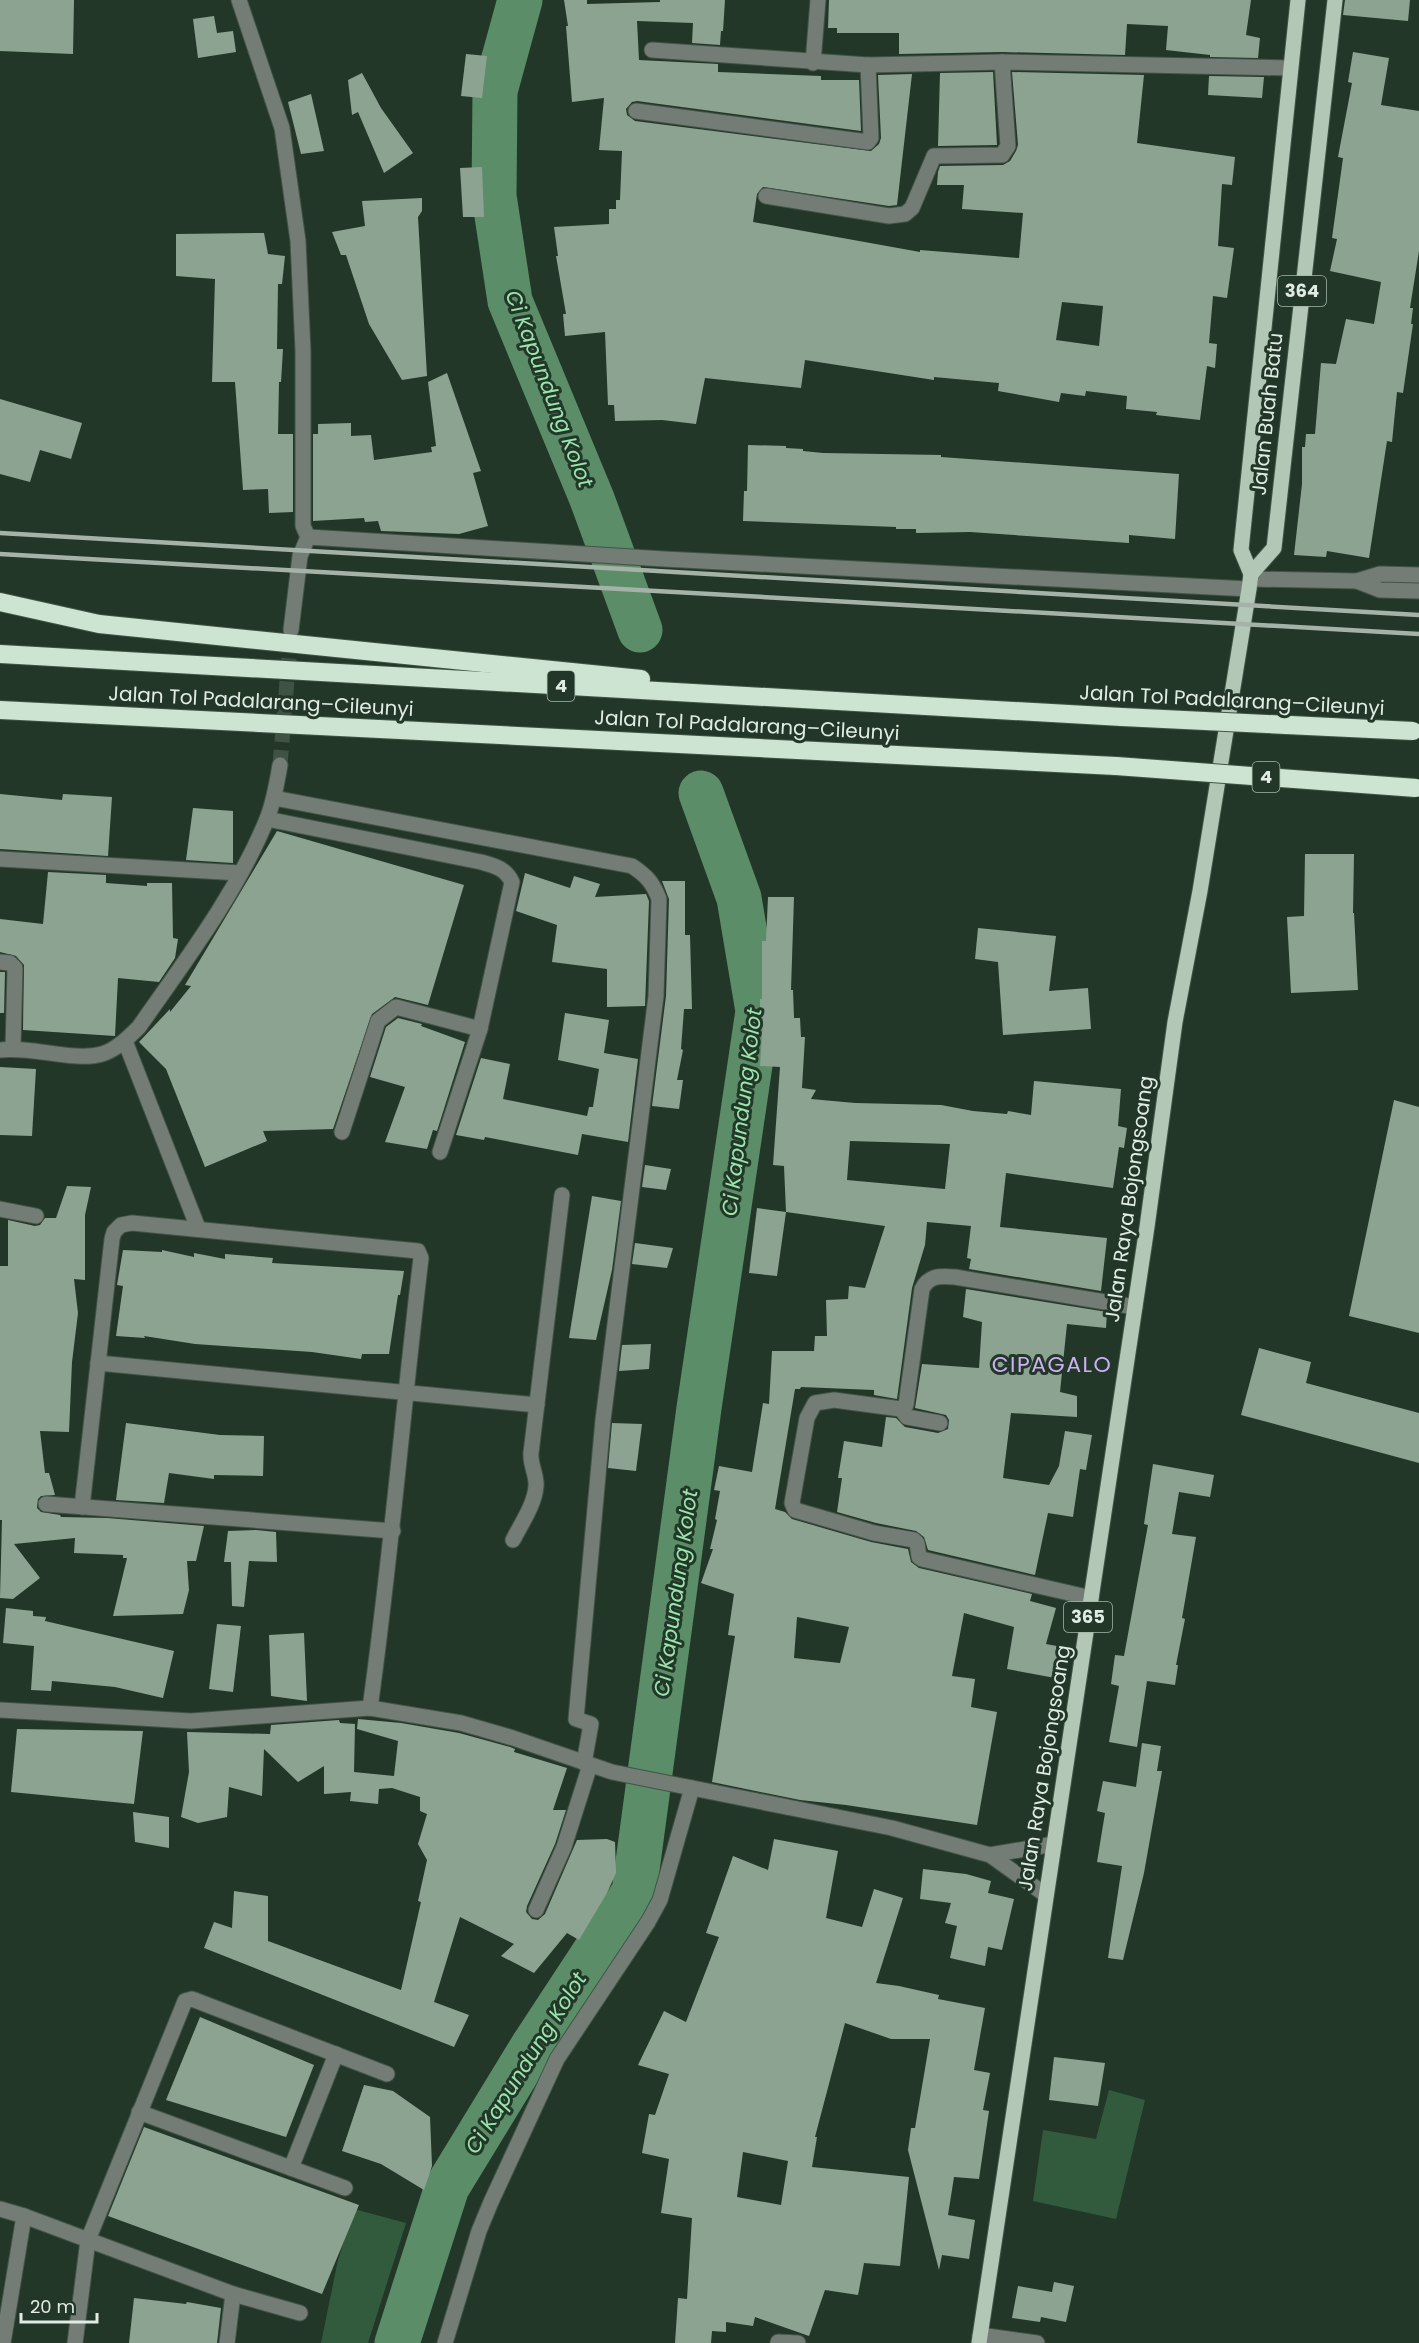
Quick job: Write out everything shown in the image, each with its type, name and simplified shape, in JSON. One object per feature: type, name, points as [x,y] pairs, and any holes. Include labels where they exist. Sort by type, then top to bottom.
[{"type":"highway","points":[[0,602],[99,624],[901,705]]},
{"type":"highway","name":"Jalan Tol Padalarang–Cileunyi","points":[[0,654],[901,705],[1416,731]]},
{"type":"highway","name":"Jalan Tol Padalarang–Cileunyi","points":[[0,710],[1116,766],[1418,788]]},
{"type":"main road","name":"Jalan Buah Batu","points":[[1226,738],[1250,581],[1241,550],[1298,0]]},
{"type":"main road","name":"Jalan Buah Batu","points":[[1250,581],[1274,548],[1335,0]]},
{"type":"main road","name":"Jalan Raya Bojongsoang","points":[[979,2339],[1135,1307],[1175,1022],[1226,738]]},
{"type":"street","points":[[239,0],[282,128],[298,241],[303,351],[303,526],[308,537],[300,556],[291,630]]},
{"type":"street","points":[[813,63],[818,0]]},
{"type":"street","points":[[652,50],[813,63],[868,65],[1002,62],[1290,68]]},
{"type":"street","points":[[766,196],[890,216],[905,214],[912,208],[934,156],[1002,155],[1006,152],[1008,147],[1002,62]]},
{"type":"street","points":[[636,111],[868,141],[871,138],[868,65]]},
{"type":"street","points":[[308,537],[664,559],[1250,581],[1357,581],[1380,574],[1419,575]]},
{"type":"street","points":[[1357,581],[1380,590],[1419,591]]},
{"type":"street","points":[[0,962],[10,963],[15,968],[7,1049],[77,1056],[103,1054],[125,1041],[139,1027],[158,1000],[240,873],[267,819],[274,798],[280,765]]},
{"type":"street","points":[[274,798],[632,866],[647,876],[659,899],[656,996],[603,1420],[576,1719],[591,1724],[587,1764],[564,1847],[536,1910]]},
{"type":"street","points":[[267,819],[481,862],[499,867],[508,873],[512,882],[480,1029],[440,1152]]},
{"type":"street","points":[[0,859],[240,873]]},
{"type":"street","points":[[342,1132],[378,1021],[388,1011],[396,1006],[480,1029]]},
{"type":"street","points":[[125,1041],[198,1228]]},
{"type":"street","points":[[513,1540],[534,1496],[537,1484],[530,1464],[562,1195]]},
{"type":"street","points":[[0,1209],[36,1216]]},
{"type":"street","points":[[82,1507],[114,1232],[121,1225],[132,1223],[198,1228],[418,1251],[421,1258],[405,1391],[393,1530],[370,1708]]},
{"type":"street","points":[[902,1409],[906,1406],[922,1289],[926,1280],[935,1276],[955,1277],[1135,1307]]},
{"type":"street","points":[[98,1364],[537,1405]]},
{"type":"street","points":[[902,1409],[834,1400],[815,1403],[807,1418],[794,1486],[792,1503],[795,1510],[873,1533],[914,1540],[917,1543],[919,1557],[922,1559],[1091,1598]]},
{"type":"street","points":[[902,1409],[907,1417],[940,1423]]},
{"type":"street","points":[[46,1504],[393,1530]]},
{"type":"street","points":[[0,1710],[191,1721],[370,1708],[461,1724],[513,1738],[612,1772],[892,1828],[990,1855],[1046,1894]]},
{"type":"street","points":[[445,2343],[487,2212],[557,2059],[648,1922],[660,1900],[692,1788]]},
{"type":"street","points":[[990,1855],[1054,1844]]},
{"type":"street","points":[[75,2343],[88,2240],[187,1999],[387,2074]]},
{"type":"street","points":[[291,2168],[336,2054]]},
{"type":"street","points":[[139,2112],[345,2188]]},
{"type":"street","points":[[0,2209],[233,2294],[300,2313]]},
{"type":"street","points":[[3,2343],[24,2216]]},
{"type":"street","points":[[226,2343],[233,2294]]},
{"type":"street","points":[[979,2339],[1037,2343]]},
{"type":"street","points":[[778,2342],[798,2343]]},
{"type":"green space","points":[[1109,2090],[1145,2100],[1116,2219],[1033,2201],[1043,2130],[1096,2139]]},
{"type":"green space","points":[[354,2209],[406,2223],[368,2343],[321,2343],[338,2260]]},
{"type":"building","points":[[0,0],[74,0],[73,54],[0,51]]},
{"type":"building","points":[[564,0],[587,0],[587,4],[660,2],[660,0],[725,0],[720,45],[692,43],[693,23],[637,21],[639,60],[718,64],[718,72],[821,76],[821,80],[859,80],[861,131],[637,101],[632,102],[626,109],[627,115],[635,121],[871,151],[879,144],[881,138],[878,75],[912,74],[897,205],[889,206],[763,187],[757,194],[753,222],[920,252],[920,250],[1019,258],[1023,213],[962,209],[964,185],[937,185],[940,166],[1003,165],[1010,161],[1018,145],[1012,72],[1144,75],[1137,143],[1235,157],[1232,185],[1222,184],[1218,246],[1234,248],[1227,298],[1213,296],[1209,343],[1217,344],[1215,368],[1207,366],[1200,420],[1126,409],[1127,396],[1086,391],[1085,396],[1061,393],[1059,402],[998,391],[999,383],[934,377],[934,380],[805,360],[801,388],[705,378],[696,424],[662,420],[615,421],[614,405],[608,405],[605,332],[565,336],[563,314],[566,314],[556,256],[558,256],[554,227],[609,224],[609,209],[616,209],[616,200],[620,200],[622,151],[599,150],[604,98],[572,102],[566,26],[568,26]],"holes":[[[1062,302],[1103,306],[1099,346],[1056,340]]]},
{"type":"building","points":[[829,0],[1251,0],[1246,35],[1260,38],[1258,58],[1210,57],[1210,55],[1166,50],[1168,26],[1127,24],[1125,55],[1002,52],[899,54],[899,33],[837,33],[837,28],[828,28]]},
{"type":"building","points":[[1345,0],[1410,0],[1408,21],[1343,15]]},
{"type":"building","points":[[214,16],[217,33],[233,31],[236,52],[198,58],[193,19]]},
{"type":"building","points":[[1353,52],[1389,58],[1381,105],[1419,111],[1419,251],[1410,308],[1413,308],[1411,324],[1413,324],[1403,393],[1397,392],[1392,442],[1387,441],[1369,558],[1327,551],[1326,557],[1294,555],[1302,484],[1302,447],[1305,447],[1306,434],[1315,434],[1321,363],[1336,364],[1346,319],[1374,324],[1381,282],[1330,271],[1337,239],[1332,238],[1343,158],[1338,157],[1352,83],[1348,82]]},
{"type":"building","points":[[466,54],[487,56],[482,98],[461,96]]},
{"type":"building","points":[[993,72],[997,145],[938,146],[940,73]]},
{"type":"building","points":[[362,73],[381,108],[413,153],[384,173],[358,112],[352,115],[348,80]]},
{"type":"building","points":[[1209,76],[1264,77],[1262,98],[1208,95]]},
{"type":"building","points":[[311,94],[324,151],[301,154],[288,102]]},
{"type":"building","points":[[482,167],[484,217],[463,217],[460,168]]},
{"type":"building","points":[[422,198],[422,211],[418,217],[427,376],[402,380],[369,324],[346,255],[341,255],[332,232],[365,226],[362,201]]},
{"type":"building","points":[[264,233],[268,254],[285,256],[282,284],[278,284],[277,349],[283,349],[281,382],[279,382],[278,434],[293,434],[293,512],[269,513],[268,489],[243,490],[235,382],[212,382],[215,279],[176,276],[176,234]]},
{"type":"building","points":[[447,373],[481,471],[473,473],[488,526],[459,534],[381,531],[378,521],[365,522],[364,518],[313,521],[313,434],[318,434],[318,424],[351,423],[351,436],[371,435],[374,460],[432,452],[431,447],[436,446],[428,382]]},
{"type":"building","points":[[0,399],[82,423],[71,459],[40,450],[30,482],[0,474]]},
{"type":"building","points":[[748,445],[786,446],[786,448],[823,453],[941,455],[941,457],[1179,474],[1175,539],[1129,535],[1129,543],[970,532],[916,533],[916,529],[896,529],[896,527],[743,521],[744,491],[747,491]]},
{"type":"building","points":[[0,794],[62,800],[63,794],[112,797],[108,856],[0,849]]},
{"type":"building","points":[[193,808],[233,811],[233,863],[186,860]]},
{"type":"building","points":[[277,831],[464,885],[428,1005],[395,997],[372,1014],[333,1129],[263,1131],[267,1141],[205,1167],[166,1069],[139,1042],[170,1009],[170,1012],[191,986],[185,985]]},
{"type":"building","points":[[1305,854],[1354,854],[1353,913],[1358,990],[1291,993],[1287,917],[1304,916]]},
{"type":"building","points":[[48,872],[106,875],[106,883],[147,886],[147,883],[172,883],[173,938],[178,939],[175,958],[159,982],[118,978],[115,1036],[23,1030],[24,965],[16,956],[0,952],[0,919],[43,924]]},
{"type":"building","points":[[525,873],[570,888],[574,876],[600,884],[595,897],[646,894],[649,901],[645,1006],[607,1007],[607,969],[552,962],[557,925],[516,911]]},
{"type":"building","points":[[662,881],[685,881],[685,935],[690,935],[692,1009],[684,1009],[681,1049],[683,1050],[677,1080],[683,1080],[679,1109],[652,1106],[666,996],[669,899]]},
{"type":"building","points":[[768,897],[794,897],[791,990],[793,990],[794,1018],[800,1018],[801,1037],[805,1037],[802,1088],[816,1090],[811,1099],[855,1103],[941,1105],[973,1111],[1007,1114],[1008,1111],[1031,1115],[1034,1081],[1121,1089],[1118,1126],[1127,1128],[1124,1148],[1119,1147],[1113,1188],[1006,1173],[1000,1227],[1107,1238],[1101,1291],[969,1269],[971,1259],[967,1258],[971,1226],[927,1222],[925,1245],[912,1288],[897,1399],[874,1395],[874,1390],[801,1387],[795,1389],[775,1509],[785,1512],[792,1519],[871,1542],[908,1549],[911,1562],[919,1568],[1032,1594],[1030,1601],[1056,1608],[1046,1644],[1062,1647],[1055,1678],[1007,1669],[1014,1627],[964,1613],[952,1676],[975,1679],[971,1707],[997,1712],[977,1825],[800,1800],[712,1782],[735,1636],[728,1635],[734,1594],[701,1583],[713,1549],[710,1549],[717,1520],[715,1519],[720,1491],[714,1490],[719,1466],[752,1472],[763,1403],[769,1404],[772,1351],[814,1351],[815,1336],[827,1336],[826,1300],[848,1299],[849,1286],[865,1288],[885,1226],[786,1212],[784,1166],[773,1165],[780,1067],[760,1066],[763,1018],[760,1018],[762,941],[766,941]],"holes":[[[850,1141],[950,1144],[945,1189],[847,1180]],[[797,1617],[849,1627],[840,1663],[794,1658]]]},
{"type":"building","points":[[978,928],[1056,936],[1049,991],[1088,988],[1091,1029],[1003,1035],[998,962],[975,959]]},
{"type":"building","points":[[0,972],[5,972],[4,1013],[0,1013]]},
{"type":"building","points":[[565,1013],[609,1020],[604,1053],[638,1059],[628,1142],[582,1134],[578,1155],[485,1137],[484,1140],[456,1135],[481,1058],[510,1064],[503,1099],[587,1116],[589,1107],[593,1107],[599,1069],[558,1060]]},
{"type":"building","points":[[398,1018],[422,1024],[421,1026],[465,1042],[437,1131],[433,1130],[427,1149],[385,1142],[405,1087],[370,1077],[386,1027]]},
{"type":"building","points":[[0,1067],[36,1069],[32,1136],[0,1135]]},
{"type":"building","points":[[1394,1100],[1419,1107],[1419,1333],[1349,1316]]},
{"type":"building","points":[[645,1165],[671,1169],[666,1190],[642,1187]]},
{"type":"building","points":[[67,1186],[91,1187],[85,1215],[85,1280],[74,1279],[78,1313],[72,1362],[69,1432],[40,1431],[45,1473],[49,1473],[55,1495],[41,1496],[38,1499],[37,1508],[41,1512],[61,1517],[107,1518],[204,1526],[196,1561],[187,1561],[189,1590],[183,1614],[113,1616],[127,1558],[123,1558],[123,1555],[74,1553],[75,1538],[14,1544],[40,1578],[13,1599],[0,1598],[2,1520],[0,1520],[0,1266],[8,1266],[8,1220],[35,1226],[40,1225],[45,1218],[56,1218]]},
{"type":"building","points":[[592,1196],[621,1201],[612,1270],[596,1340],[569,1338]]},
{"type":"building","points":[[757,1208],[786,1212],[777,1276],[749,1273]]},
{"type":"building","points":[[635,1243],[673,1248],[667,1268],[632,1264]]},
{"type":"building","points":[[123,1250],[162,1252],[162,1250],[194,1257],[194,1253],[225,1259],[225,1254],[273,1258],[272,1263],[404,1271],[389,1354],[362,1354],[361,1359],[312,1352],[195,1344],[144,1336],[145,1338],[116,1336],[123,1286],[117,1285]]},
{"type":"building","points":[[966,1289],[1107,1312],[1106,1328],[1067,1324],[1060,1392],[1077,1396],[1077,1417],[1011,1413],[1003,1478],[1049,1485],[1059,1466],[1065,1431],[1092,1435],[1086,1470],[1080,1469],[1073,1517],[1048,1513],[1035,1575],[928,1550],[924,1537],[916,1531],[837,1512],[842,1478],[838,1478],[844,1441],[882,1447],[886,1417],[896,1418],[905,1427],[938,1433],[948,1429],[949,1420],[946,1415],[915,1408],[922,1364],[979,1368],[982,1322],[963,1317]]},
{"type":"building","points":[[651,1344],[649,1369],[619,1371],[622,1345]]},
{"type":"building","points":[[1259,1348],[1311,1362],[1306,1383],[1419,1413],[1419,1463],[1241,1415]]},
{"type":"building","points":[[126,1423],[220,1435],[264,1436],[263,1476],[214,1475],[214,1479],[169,1473],[164,1503],[116,1500]]},
{"type":"building","points":[[612,1423],[642,1424],[636,1471],[608,1468]]},
{"type":"building","points":[[1153,1464],[1214,1475],[1210,1497],[1179,1492],[1172,1534],[1196,1537],[1182,1618],[1185,1619],[1176,1665],[1178,1665],[1175,1685],[1147,1681],[1137,1747],[1109,1742],[1119,1686],[1111,1684],[1115,1655],[1124,1656],[1148,1525],[1144,1524]]},
{"type":"building","points":[[228,1531],[276,1532],[277,1562],[249,1561],[244,1607],[232,1606],[231,1562],[224,1562]]},
{"type":"building","points":[[6,1608],[33,1611],[33,1616],[46,1617],[45,1621],[174,1651],[163,1698],[115,1687],[52,1681],[51,1691],[31,1690],[34,1646],[3,1643]]},
{"type":"building","points":[[217,1624],[241,1626],[233,1692],[209,1689]]},
{"type":"building","points":[[304,1633],[307,1701],[271,1696],[269,1635]]},
{"type":"building","points":[[358,1719],[401,1723],[459,1733],[510,1747],[515,1749],[514,1752],[567,1768],[553,1810],[566,1810],[555,1844],[527,1906],[526,1912],[532,1919],[538,1920],[545,1914],[577,1840],[607,1839],[615,1842],[616,1873],[579,1940],[567,1933],[534,1973],[501,1956],[514,1944],[460,1917],[434,2002],[469,2015],[454,2047],[204,1948],[214,1922],[232,1928],[234,1891],[268,1896],[268,1941],[401,1990],[421,1902],[418,1901],[427,1860],[418,1844],[427,1814],[420,1811],[420,1797],[392,1788],[379,1789],[378,1804],[350,1801],[351,1792],[324,1794],[324,1766],[298,1782],[264,1749],[262,1796],[229,1787],[227,1817],[198,1823],[181,1817],[189,1772],[187,1732],[270,1734],[271,1725],[339,1720],[340,1723],[355,1724],[354,1772],[394,1776],[398,1741],[357,1729]]},
{"type":"building","points":[[17,1729],[143,1731],[134,1804],[11,1792]]},
{"type":"building","points":[[1142,1743],[1161,1746],[1157,1771],[1162,1771],[1144,1873],[1123,1960],[1108,1958],[1122,1866],[1097,1862],[1105,1813],[1097,1811],[1103,1781],[1136,1787]]},
{"type":"building","points":[[133,1812],[169,1817],[169,1848],[135,1842]]},
{"type":"building","points":[[774,1839],[838,1851],[826,1918],[862,1927],[874,1889],[903,1898],[876,1983],[939,1995],[938,1999],[985,2008],[974,2070],[990,2073],[983,2110],[989,2111],[979,2179],[954,2177],[948,2215],[975,2220],[969,2259],[942,2255],[939,2270],[908,2150],[911,2128],[915,2128],[930,2039],[891,2039],[845,2023],[815,2137],[817,2137],[812,2167],[909,2177],[900,2266],[864,2263],[858,2295],[825,2290],[809,2336],[755,2317],[753,2326],[726,2322],[726,2332],[712,2331],[711,2343],[675,2343],[678,2298],[687,2299],[692,2218],[661,2213],[669,2159],[642,2153],[649,2114],[655,2115],[669,2074],[638,2065],[664,2011],[686,2022],[719,1937],[706,1933],[733,1856],[768,1870]],"holes":[[[743,2152],[788,2161],[781,2205],[737,2197]]]},
{"type":"building","points":[[923,1869],[966,1874],[991,1881],[988,1893],[1014,1899],[1002,1950],[988,1947],[985,1966],[950,1958],[957,1926],[945,1923],[951,1903],[920,1899]]},
{"type":"building","points":[[200,2017],[314,2065],[286,2137],[166,2100]]},
{"type":"building","points":[[1054,2057],[1105,2063],[1098,2106],[1049,2100]]},
{"type":"building","points":[[364,2085],[393,2091],[430,2117],[432,2166],[424,2190],[381,2164],[342,2151]]},
{"type":"building","points":[[144,2127],[359,2205],[322,2294],[108,2216]]},
{"type":"building","points":[[1054,2282],[1074,2286],[1066,2322],[1041,2317],[1040,2322],[1012,2318],[1018,2286],[1052,2292]]},
{"type":"building","points":[[134,2298],[186,2304],[187,2302],[221,2308],[217,2343],[129,2343]]},
{"type":"waterway","name":"Ci Kapundung Kolot","points":[[520,0],[495,91],[494,196],[510,301],[592,499],[640,630]]},
{"type":"waterway","name":"Ci Kapundung Kolot","points":[[397,2343],[447,2187],[533,2046],[634,1892],[699,1408],[758,1011],[739,898],[701,793]]},
{"type":"tunnel","points":[[280,765],[291,633]]},
{"type":"railway","points":[[0,533],[1419,615]]},
{"type":"railway","points":[[0,554],[1419,634]]},
{"type":"district","name":"CIPAGALO","points":[[1052,1364]]}]
